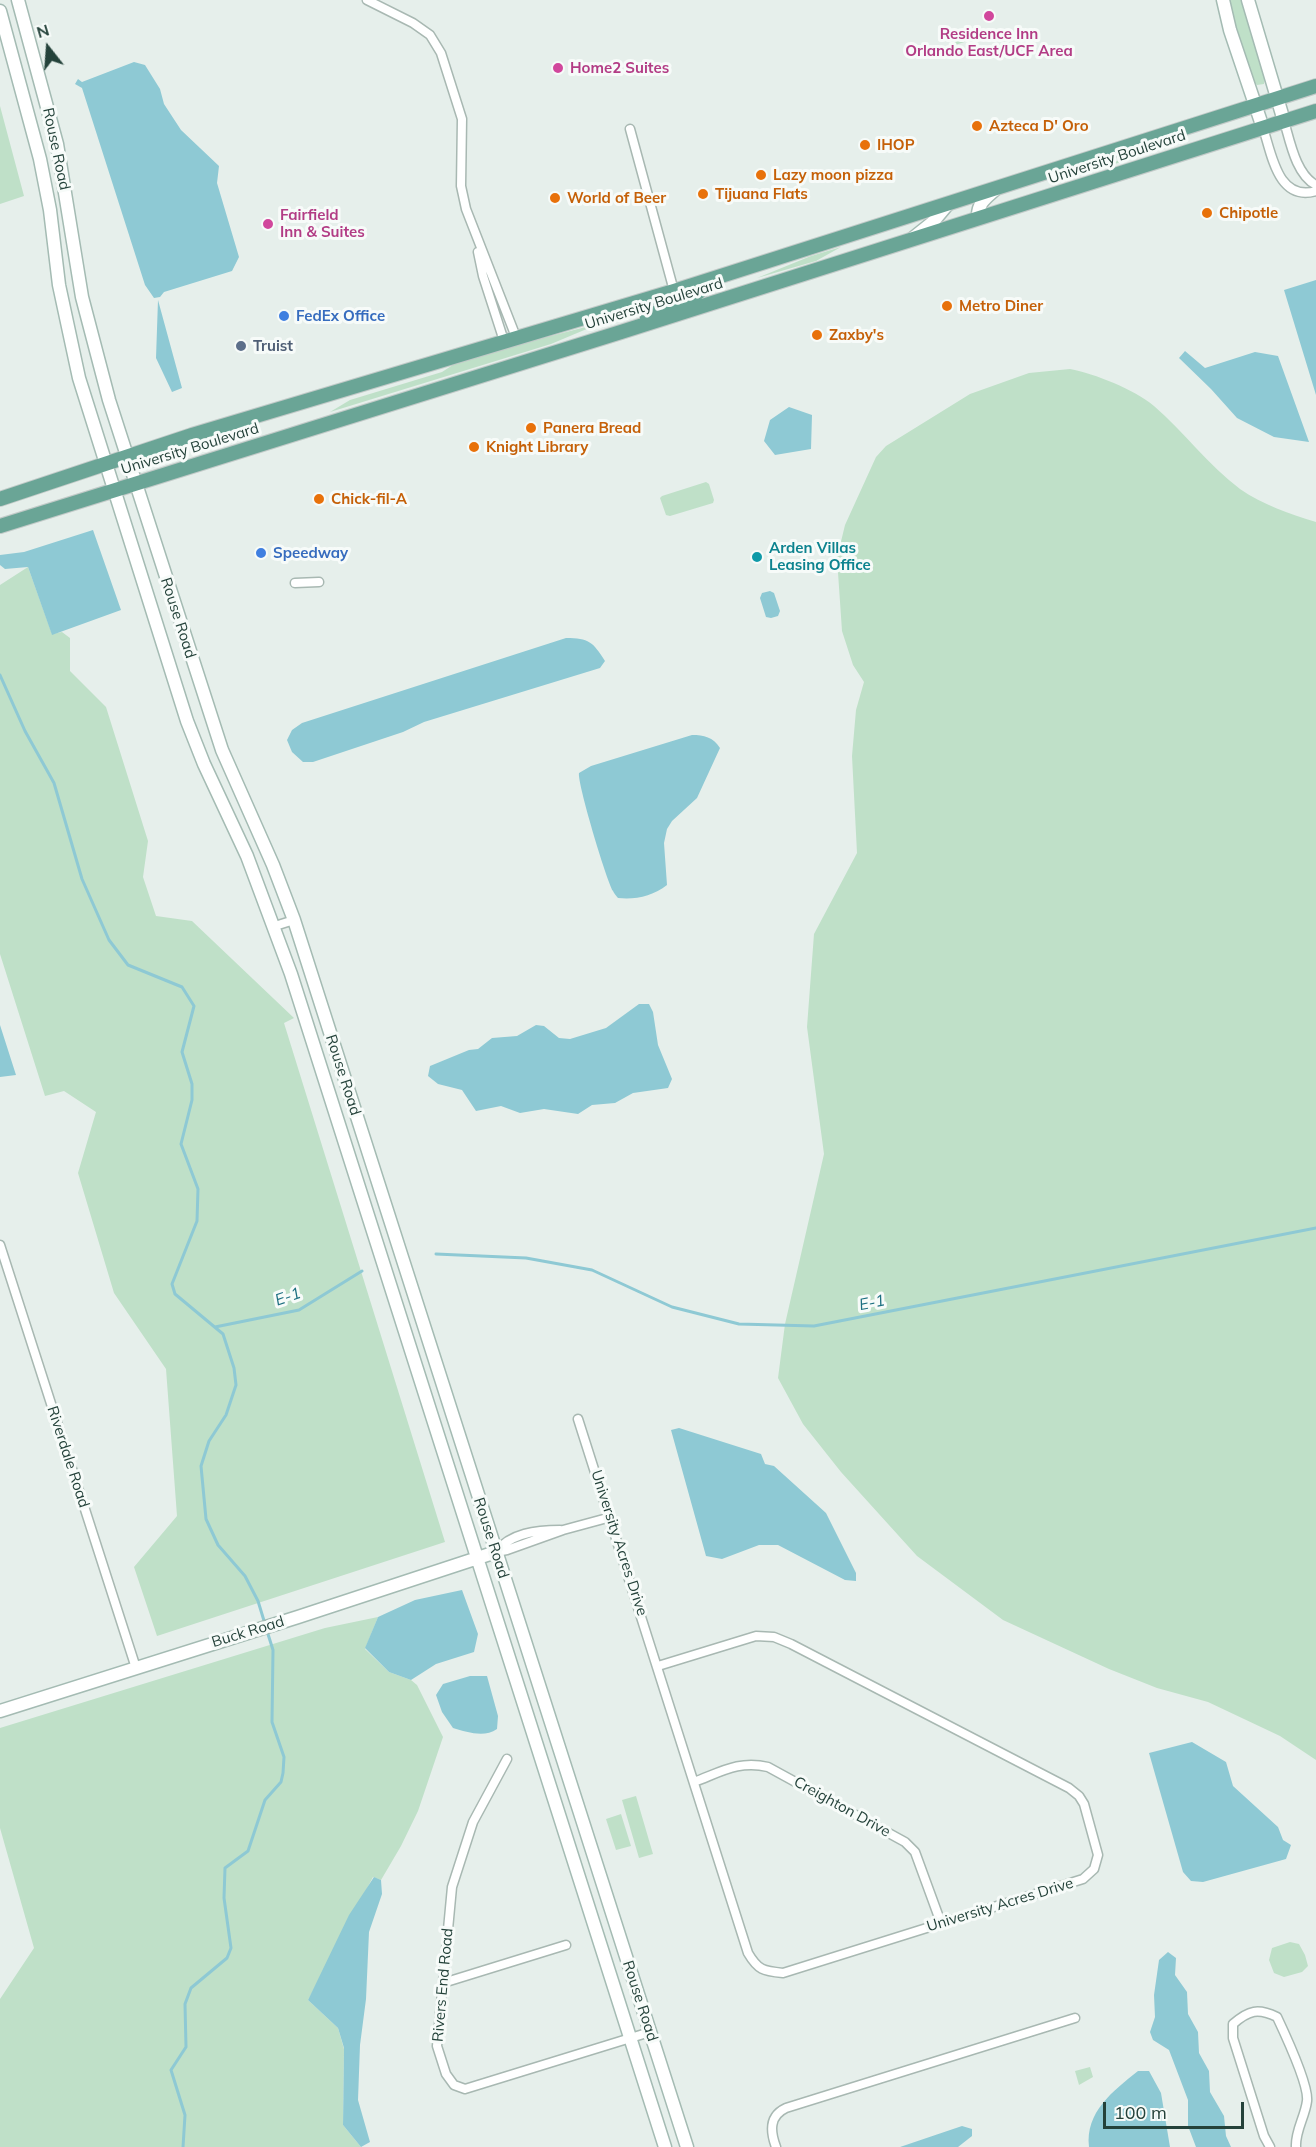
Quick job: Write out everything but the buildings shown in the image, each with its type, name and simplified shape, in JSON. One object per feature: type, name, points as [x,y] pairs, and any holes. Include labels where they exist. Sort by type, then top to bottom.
[{"type":"main road","name":"University Boulevard","points":[[0,499],[105,462],[674,291],[1316,86]]},
{"type":"main road","name":"University Boulevard","points":[[0,526],[1316,111]]},
{"type":"main road","points":[[676,314],[681,305],[694,294],[724,275]]},
{"type":"main road","points":[[621,332],[664,308],[674,291]]},
{"type":"street","name":"Rouse Road","points":[[18,0],[57,144],[82,297],[135,483],[222,750],[273,865],[294,920],[687,2147]]},
{"type":"street","points":[[367,0],[422,29],[430,35],[441,52],[462,119],[461,186],[465,209],[492,273],[510,339]]},
{"type":"street","points":[[1222,0],[1255,106],[1282,181],[1295,192],[1304,194],[1316,191]]},
{"type":"street","points":[[1248,0],[1298,164],[1310,182],[1316,185]]},
{"type":"street","name":"Rouse Road","points":[[0,11],[40,159],[68,335],[113,490],[187,721],[204,764],[248,856],[275,926],[665,2147]]},
{"type":"street","points":[[630,129],[674,291]]},
{"type":"street","points":[[978,218],[981,203],[998,188]]},
{"type":"street","points":[[910,240],[933,222],[948,204]]},
{"type":"street","points":[[475,237],[483,276],[510,339]]},
{"type":"street","points":[[295,583],[320,582]]},
{"type":"street","points":[[275,926],[294,920]]},
{"type":"street","name":"Riverdale Road","points":[[0,1245],[136,1668]]},
{"type":"street","name":"University Acres Drive","points":[[578,1419],[748,1953],[756,1965],[765,1971],[783,1973],[1083,1879],[1094,1869],[1098,1856],[1084,1804],[1079,1796],[1059,1783],[774,1637],[756,1636],[658,1666]]},
{"type":"street","name":"Buck Road","points":[[0,1711],[298,1617],[495,1551],[507,1551],[541,1534],[611,1517]]},
{"type":"street","name":"Rivers End Road","points":[[507,1759],[473,1822],[452,1887],[437,2046],[446,2074],[454,2085],[465,2090],[650,2032]]},
{"type":"street","name":"Creighton Drive","points":[[694,1782],[738,1765],[752,1763],[768,1767],[905,1842],[915,1852],[941,1923]]},
{"type":"street","points":[[443,1983],[566,1945]]},
{"type":"street","points":[[1270,2147],[1264,2136],[1233,2038],[1233,2024],[1244,2014],[1263,2010],[1277,2017],[1295,2059],[1307,2100],[1295,2140],[1296,2147]]},
{"type":"street","points":[[776,2147],[771,2125],[780,2111],[786,2108],[1076,2018]]},
{"type":"green space","points":[[1228,0],[1241,0],[1265,77],[1264,84],[1257,85],[1252,81]]},
{"type":"green space","points":[[971,30],[974,39],[955,45],[952,35]]},
{"type":"green space","points":[[0,106],[24,196],[0,204]]},
{"type":"green space","points":[[1172,142],[1131,159],[1108,166],[1130,154]]},
{"type":"green space","points":[[841,247],[816,261],[757,278],[811,256]]},
{"type":"green space","points":[[601,323],[551,344],[330,412],[350,400],[442,372],[462,359]]},
{"type":"green space","points":[[1070,369],[1114,383],[1146,400],[1165,416],[1217,470],[1240,489],[1267,504],[1316,522],[1316,1760],[1280,1736],[1208,1702],[1157,1688],[1109,1669],[1003,1620],[917,1556],[841,1472],[803,1424],[778,1378],[785,1324],[824,1154],[807,1027],[814,934],[857,853],[852,756],[856,710],[864,682],[853,665],[842,631],[837,558],[845,525],[876,457],[886,446],[970,394],[1029,373]]},
{"type":"green space","points":[[706,482],[709,484],[713,503],[670,516],[666,515],[660,498],[662,496]]},
{"type":"green space","points":[[28,567],[52,634],[62,632],[70,638],[70,671],[106,707],[148,841],[143,877],[156,916],[192,921],[294,1018],[284,1023],[445,1542],[157,1636],[134,1567],[177,1516],[166,1369],[114,1293],[78,1173],[96,1112],[64,1091],[45,1096],[0,954],[0,585]]},
{"type":"green space","points":[[378,1617],[365,1649],[389,1672],[411,1680],[417,1685],[443,1737],[418,1811],[401,1846],[381,1880],[373,1877],[308,2000],[338,2028],[344,2049],[343,2125],[361,2147],[0,2147],[0,1999],[34,1948],[0,1828],[0,1728],[325,1628]]},
{"type":"green space","points":[[636,1796],[653,1854],[639,1858],[622,1800]]},
{"type":"green space","points":[[621,1814],[631,1846],[616,1850],[606,1819]]},
{"type":"green space","points":[[1290,1942],[1299,1944],[1308,1966],[1302,1972],[1284,1977],[1274,1973],[1269,1960],[1272,1948]]},
{"type":"green space","points":[[1090,2067],[1093,2077],[1079,2085],[1075,2071]]},
{"type":"water","points":[[134,62],[145,65],[160,89],[164,104],[181,130],[219,166],[217,183],[239,257],[232,271],[164,292],[160,297],[154,298],[145,285],[82,88],[75,84],[78,79],[82,82]]},
{"type":"water","points":[[1316,280],[1316,395],[1284,290]]},
{"type":"water","points":[[158,300],[182,388],[172,392],[156,358]]},
{"type":"water","points":[[1185,351],[1205,368],[1255,352],[1278,356],[1309,442],[1274,437],[1237,418],[1179,358]]},
{"type":"water","points":[[789,407],[812,415],[811,449],[775,455],[764,441],[770,420]]},
{"type":"water","points":[[93,530],[121,610],[52,635],[28,567],[5,569],[0,565],[0,555],[24,552]]},
{"type":"water","points":[[770,591],[774,593],[780,611],[778,616],[771,618],[766,617],[760,598],[762,593]]},
{"type":"water","points":[[566,638],[590,642],[605,661],[600,668],[424,722],[403,732],[313,762],[303,762],[292,752],[287,740],[292,730],[302,723]]},
{"type":"water","points":[[692,735],[708,737],[720,748],[697,798],[672,821],[667,829],[664,843],[667,885],[644,896],[618,898],[609,883],[599,851],[582,794],[579,773],[591,766]]},
{"type":"water","points":[[639,1004],[649,1004],[653,1012],[658,1045],[672,1079],[668,1088],[633,1093],[615,1103],[592,1105],[578,1114],[544,1109],[520,1113],[501,1106],[476,1111],[462,1090],[438,1084],[428,1076],[430,1066],[469,1050],[478,1049],[492,1038],[517,1036],[536,1025],[544,1026],[559,1038],[570,1039],[606,1028]]},
{"type":"water","points":[[0,1025],[16,1075],[0,1077]]},
{"type":"water","points":[[679,1428],[761,1454],[765,1464],[774,1466],[826,1513],[856,1573],[856,1581],[845,1580],[778,1545],[759,1545],[722,1559],[706,1556],[671,1430]]},
{"type":"water","points":[[462,1590],[478,1634],[474,1652],[436,1664],[411,1680],[389,1672],[365,1648],[378,1617],[415,1600]]},
{"type":"water","points":[[470,1676],[487,1676],[498,1716],[497,1729],[492,1732],[475,1733],[453,1728],[442,1712],[436,1695],[443,1684]]},
{"type":"water","points":[[1192,1742],[1226,1762],[1233,1786],[1278,1827],[1283,1840],[1291,1845],[1286,1859],[1203,1882],[1191,1881],[1183,1872],[1149,1753]]},
{"type":"water","points":[[374,1877],[381,1880],[382,1894],[369,1932],[358,2100],[370,2142],[361,2147],[343,2125],[344,2048],[338,2028],[308,2000],[349,1915]]},
{"type":"water","points":[[1168,1952],[1176,1958],[1175,1975],[1187,1992],[1188,2014],[1198,2032],[1199,2053],[1209,2071],[1210,2092],[1224,2116],[1226,2136],[1231,2147],[1196,2147],[1188,2126],[1188,2100],[1169,2050],[1153,2040],[1150,2032],[1155,2017],[1154,1995],[1159,1960]]},
{"type":"water","points":[[1138,2071],[1149,2071],[1161,2093],[1170,2147],[1089,2147],[1091,2123],[1096,2113],[1119,2086]]},
{"type":"water","points":[[962,2126],[972,2129],[972,2136],[958,2147],[900,2147]]},
{"type":"waterway","points":[[0,675],[25,731],[54,783],[82,879],[109,940],[128,965],[182,987],[194,1006],[182,1052],[192,1084],[192,1100],[181,1144],[198,1189],[197,1221],[172,1284],[175,1294],[223,1334],[234,1368],[236,1385],[226,1415],[209,1441],[201,1466],[206,1519],[218,1545],[245,1576],[258,1601],[265,1624]]},
{"type":"waterway","name":"E-1","points":[[436,1254],[526,1258],[592,1270],[672,1307],[739,1324],[814,1326],[1316,1228]]},
{"type":"waterway","name":"E-1","points":[[215,1327],[299,1310],[362,1271]]},
{"type":"waterway","points":[[183,2147],[185,2115],[171,2070],[186,2047],[185,2004],[191,1988],[227,1958],[231,1948],[224,1898],[225,1868],[248,1851],[265,1800],[281,1782],[283,1773],[284,1757],[272,1722],[273,1650],[267,1631]]},
{"type":"place","name":"Residence Inn Orlando East/UCF Area","points":[[989,16]]},
{"type":"place","name":"Home2 Suites","points":[[558,68]]},
{"type":"place","name":"Azteca D' Oro","points":[[977,126]]},
{"type":"place","name":"IHOP","points":[[865,145]]},
{"type":"place","name":"Lazy moon pizza","points":[[761,175]]},
{"type":"place","name":"Tijuana Flats","points":[[703,194]]},
{"type":"place","name":"World of Beer","points":[[555,198]]},
{"type":"place","name":"Chipotle","points":[[1207,213]]},
{"type":"place","name":"Fairfield Inn & Suites","points":[[268,224]]},
{"type":"place","name":"Metro Diner","points":[[947,306]]},
{"type":"place","name":"FedEx Office","points":[[284,316]]},
{"type":"place","name":"Zaxby's","points":[[817,335]]},
{"type":"place","name":"Truist","points":[[241,346]]},
{"type":"place","name":"Panera Bread","points":[[531,428]]},
{"type":"place","name":"Knight Library","points":[[474,447]]},
{"type":"place","name":"Chick-fil-A","points":[[319,499]]},
{"type":"place","name":"Speedway","points":[[261,553]]},
{"type":"place","name":"Arden Villas Leasing Office","points":[[757,557]]}]
